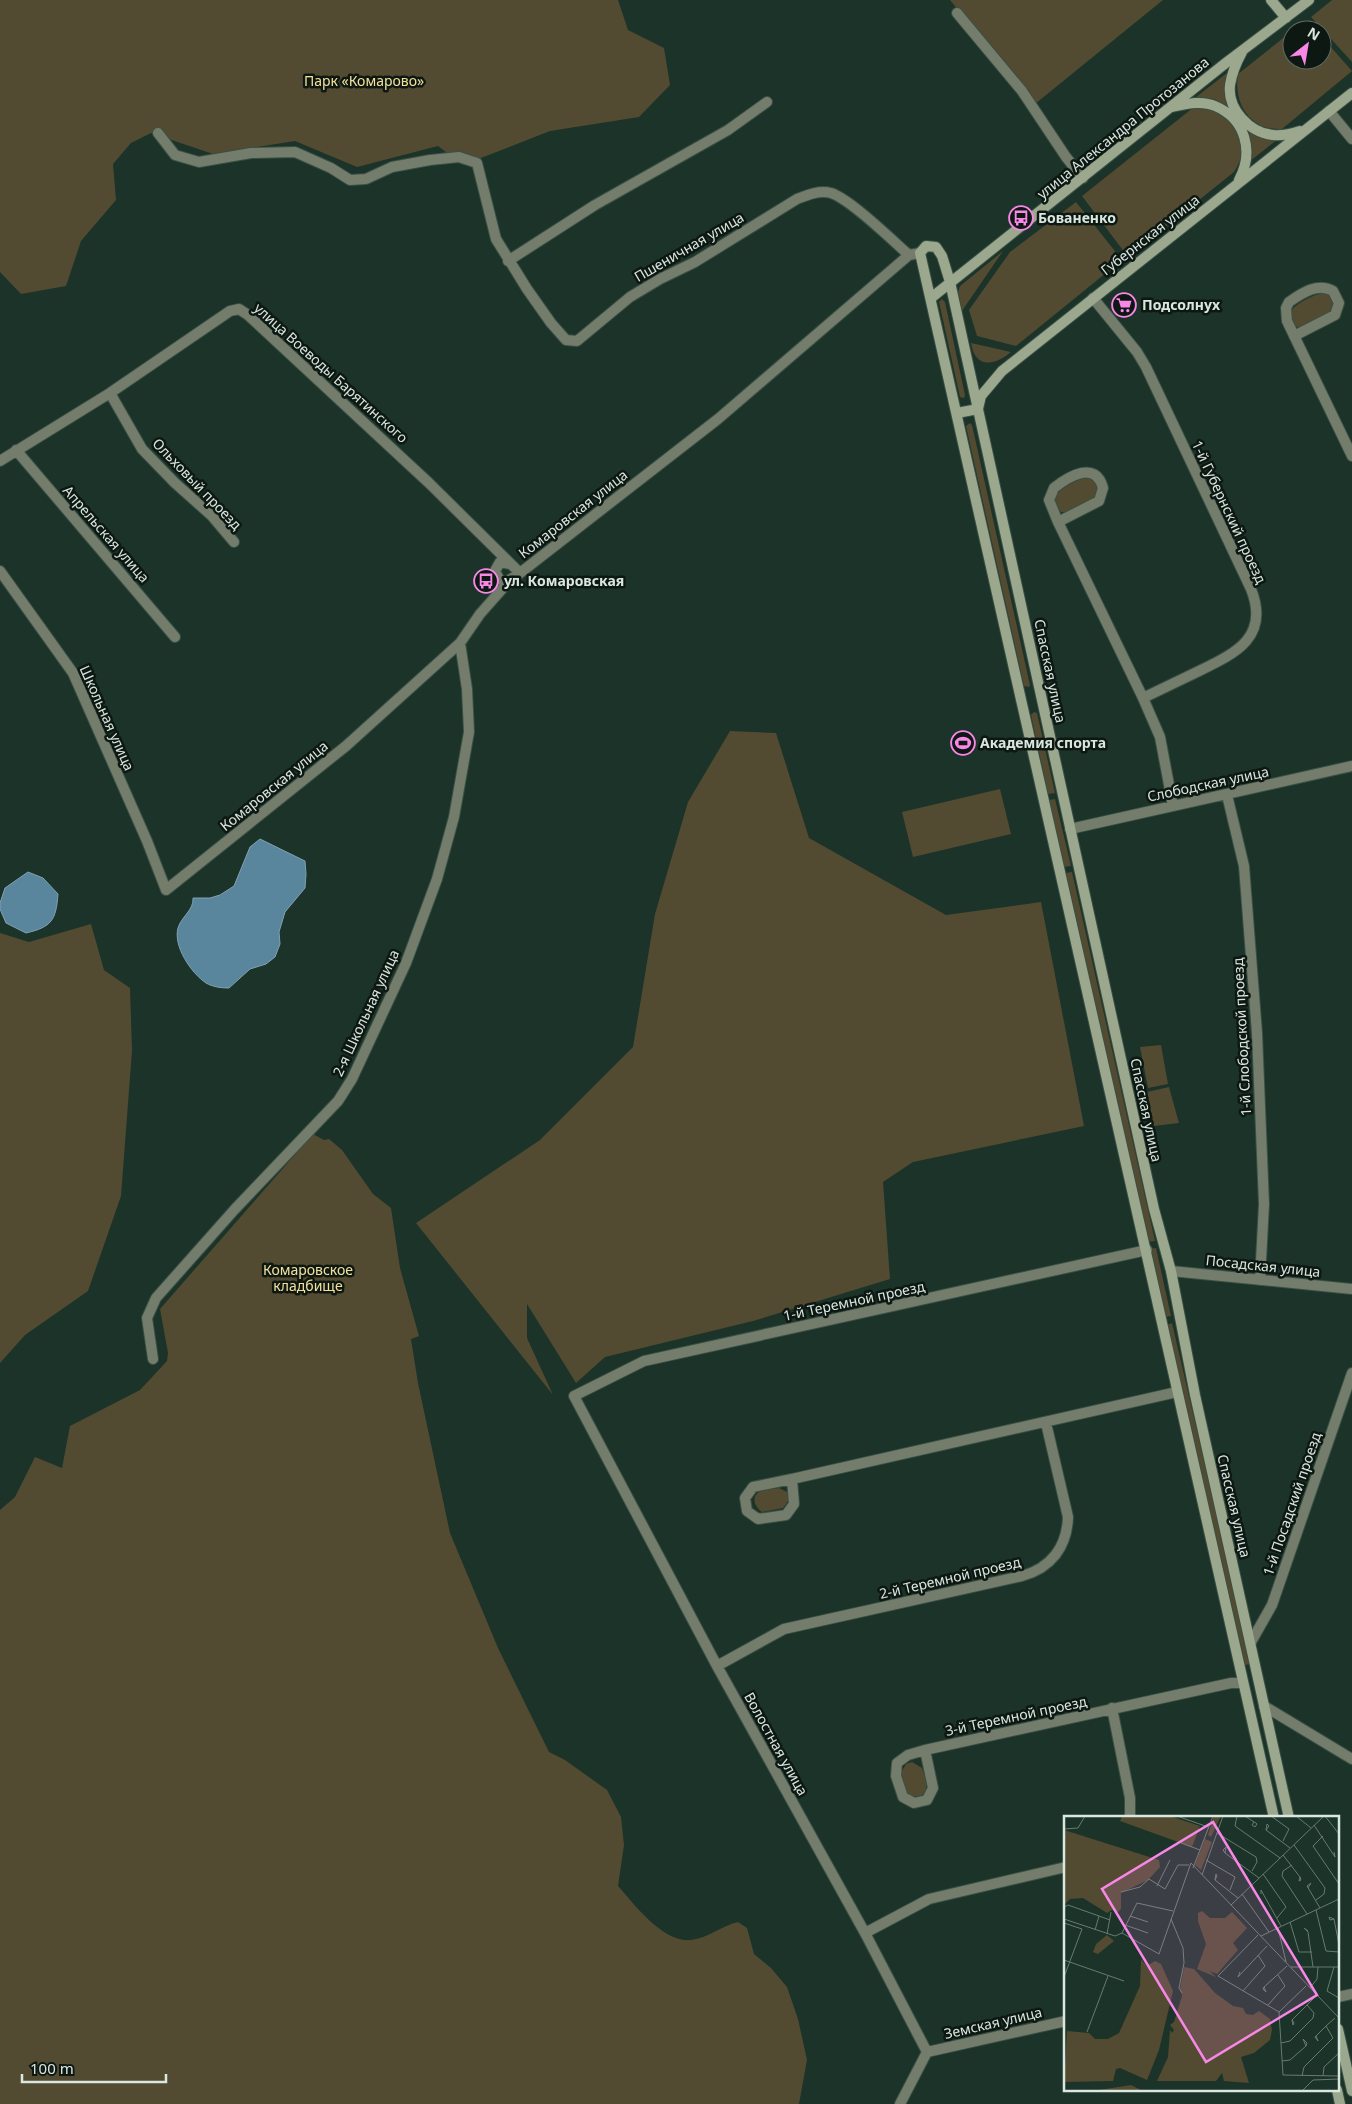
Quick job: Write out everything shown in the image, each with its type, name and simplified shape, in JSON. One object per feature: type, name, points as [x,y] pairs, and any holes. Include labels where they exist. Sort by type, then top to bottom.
[{"type":"street","points":[[1271,0],[1286,18]]},
{"type":"street","name":"улица Александра Протозанова","points":[[931,298],[1244,49],[1309,0]]},
{"type":"street","points":[[957,13],[1022,91],[1066,157],[1083,178]]},
{"type":"street","points":[[1244,49],[1234,67],[1230,86],[1233,104],[1244,121],[1257,131],[1273,135],[1287,135],[1308,128]]},
{"type":"street","name":"Губернская улица","points":[[978,409],[981,396],[1002,371],[1352,93]]},
{"type":"street","points":[[508,261],[595,205],[728,130],[767,102]]},
{"type":"street","points":[[1172,107],[1194,103],[1214,105],[1231,115],[1242,130],[1248,150],[1244,170],[1237,184]]},
{"type":"street","points":[[1329,111],[1352,138]]},
{"type":"street","name":"Пшеничная улица","points":[[158,133],[175,155],[199,162],[251,153],[295,152],[331,168],[350,180],[366,179],[392,167],[459,157],[477,163],[496,239],[508,261],[551,323],[566,340],[577,341],[630,297],[660,279],[695,262],[797,199],[812,193],[830,193],[852,206],[909,255]]},
{"type":"street","name":"Спасская улица","points":[[920,253],[926,246],[936,246],[942,256],[950,282],[1154,1209],[1171,1271],[1195,1395],[1289,1816]]},
{"type":"street","points":[[909,255],[920,253],[931,298],[1274,1816]]},
{"type":"street","name":"Комаровская улица","points":[[166,890],[346,746],[460,643],[486,608],[518,574],[718,419],[909,255]]},
{"type":"street","points":[[1294,336],[1334,315],[1339,303],[1333,291],[1328,288],[1314,288],[1289,302],[1285,315],[1294,336],[1352,456]]},
{"type":"street","name":"1-й Губернский проезд","points":[[1093,298],[1137,352],[1146,367],[1251,590],[1256,609],[1255,624],[1249,638],[1235,653],[1143,698]]},
{"type":"street","name":"улица Воеводы Барятинского","points":[[0,461],[110,393],[230,311],[239,309],[248,314],[360,417],[429,483],[518,574]]},
{"type":"street","name":"Ольховый проезд","points":[[110,393],[142,449],[174,483],[212,516],[234,542]]},
{"type":"street","points":[[957,413],[978,409]]},
{"type":"street","name":"Апрельская улица","points":[[16,450],[175,637]]},
{"type":"street","points":[[1058,522],[1099,501],[1103,488],[1098,477],[1092,473],[1079,474],[1054,488],[1049,500],[1058,522],[1160,737],[1173,806]]},
{"type":"street","points":[[510,564],[500,562],[495,571],[499,578],[506,582],[518,574]]},
{"type":"street","name":"Школьная улица","points":[[0,571],[73,673],[147,841],[166,890]]},
{"type":"street","name":"2-я Школьная улица","points":[[153,1359],[147,1318],[156,1298],[235,1209],[338,1101],[352,1079],[406,963],[442,862],[454,817],[469,732],[467,689],[460,643]]},
{"type":"street","points":[[1024,706],[1042,702]]},
{"type":"street","name":"Слободская улица","points":[[1070,829],[1352,766]]},
{"type":"street","name":"1-й Слободской проезд","points":[[1227,795],[1244,866],[1256,1023],[1264,1204],[1260,1280]]},
{"type":"street","name":"1-й Теремной проезд","points":[[574,1396],[644,1361],[1147,1250]]},
{"type":"street","name":"Посадская улица","points":[[1171,1271],[1352,1289]]},
{"type":"street","name":"1-й Посадский проезд","points":[[1251,1642],[1272,1605],[1352,1373]]},
{"type":"street","points":[[792,1479],[794,1504],[786,1514],[758,1519],[747,1511],[745,1498],[754,1487],[1046,1423],[1177,1392]]},
{"type":"street","name":"Волостная улица","points":[[574,1396],[717,1666],[865,1933],[927,2052]]},
{"type":"street","name":"2-й Теремной проезд","points":[[717,1666],[784,1629],[1022,1576],[1032,1573],[1049,1563],[1062,1547],[1068,1517],[1046,1423]]},
{"type":"street","name":"3-й Теремной проезд","points":[[925,1750],[933,1788],[927,1800],[914,1803],[902,1797],[899,1791],[895,1769],[902,1758],[925,1750],[1112,1708],[1231,1682],[1243,1683]]},
{"type":"street","points":[[1249,1706],[1264,1706],[1352,1759]]},
{"type":"street","points":[[1112,1708],[1130,1798],[1130,1816]]},
{"type":"street","points":[[865,1933],[929,1899],[1064,1867]]},
{"type":"street","name":"Земская улица","points":[[927,2052],[1064,2021]]},
{"type":"street","points":[[1340,2039],[1352,2091]]},
{"type":"street","points":[[900,2104],[927,2052]]},
{"type":"green space","name":"Парк «Комарово»","points":[[0,0],[618,0],[628,30],[664,48],[670,85],[639,117],[550,131],[463,165],[438,146],[357,167],[295,141],[213,154],[151,133],[131,143],[113,164],[116,200],[81,241],[66,286],[21,294],[0,272]]},
{"type":"green space","points":[[950,0],[1163,0],[1035,104]]},
{"type":"green space","points":[[1332,0],[1352,0],[1352,62],[1332,40],[1332,20],[1314,20],[1311,17]]},
{"type":"green space","points":[[1282,39],[1282,70],[1332,70],[1332,48],[1352,71],[1282,129],[1261,125],[1246,113],[1238,95],[1238,74]]},
{"type":"green space","points":[[1227,73],[1224,90],[1229,108],[1214,99],[1196,97]]},
{"type":"green space","points":[[1194,107],[1218,113],[1235,128],[1242,148],[1240,160],[1234,172],[1128,257],[1082,196]]},
{"type":"green space","points":[[1246,129],[1278,139],[1249,162],[1250,140]]},
{"type":"green space","points":[[1076,202],[1122,260],[1016,346],[977,336],[969,310],[1010,252]]},
{"type":"green space","points":[[1003,251],[962,311],[958,292],[960,286]]},
{"type":"green space","points":[[1329,292],[1335,300],[1334,308],[1331,312],[1302,328],[1294,326],[1289,313],[1292,309],[1307,299]]},
{"type":"green space","points":[[942,299],[945,302],[965,395],[964,398],[960,397],[939,302]]},
{"type":"green space","points":[[971,343],[1011,352],[1005,357],[992,362],[981,361],[973,351]]},
{"type":"green space","points":[[970,423],[972,425],[1029,687],[1024,686],[966,426]]},
{"type":"green space","points":[[1092,477],[1099,485],[1095,497],[1066,513],[1058,511],[1052,501],[1058,493],[1078,480]]},
{"type":"green space","points":[[1034,712],[1037,713],[1055,793],[1048,794],[1031,715]]},
{"type":"green space","points":[[730,731],[776,733],[809,838],[946,915],[1041,902],[1084,1126],[913,1162],[883,1182],[890,1279],[753,1321],[605,1357],[576,1383],[527,1304],[527,1338],[553,1395],[416,1223],[540,1140],[633,1047],[655,914],[688,802]]},
{"type":"green space","points":[[1000,789],[1011,834],[913,857],[902,812]]},
{"type":"green space","points":[[1055,799],[1071,866],[1064,867],[1049,800]]},
{"type":"green space","points":[[1072,872],[1155,1241],[1148,1242],[1066,873]]},
{"type":"green space","points":[[91,924],[104,970],[130,988],[132,1051],[121,1196],[88,1291],[25,1335],[0,1363],[0,933],[29,942]]},
{"type":"green space","points":[[1161,1045],[1168,1084],[1148,1088],[1140,1047]]},
{"type":"green space","points":[[1169,1087],[1179,1123],[1154,1126],[1147,1092]]},
{"type":"green space","name":"Комаровское кладбище","points":[[313,1134],[324,1140],[329,1139],[342,1150],[373,1194],[391,1208],[400,1268],[419,1336],[411,1339],[418,1383],[450,1533],[498,1648],[549,1752],[565,1760],[607,1790],[621,1817],[624,1845],[618,1886],[650,1921],[670,1936],[691,1940],[738,1922],[747,1928],[754,1954],[771,1968],[787,1987],[798,2019],[807,2060],[799,2104],[0,2104],[0,1510],[15,1497],[35,1457],[62,1468],[70,1426],[140,1390],[167,1361],[168,1353],[160,1309]]},
{"type":"green space","points":[[1156,1248],[1171,1316],[1165,1317],[1150,1249]]},
{"type":"green space","points":[[1172,1323],[1251,1664],[1245,1665],[1167,1325]]},
{"type":"green space","points":[[779,1488],[787,1492],[790,1499],[783,1508],[762,1512],[754,1500],[756,1494],[764,1490]]},
{"type":"green space","points":[[912,1762],[922,1768],[926,1781],[925,1792],[918,1797],[907,1793],[901,1773],[906,1764]]},
{"type":"water","points":[[260,839],[305,861],[305,888],[285,912],[279,932],[280,944],[275,957],[266,964],[250,969],[229,988],[211,985],[200,979],[189,966],[178,943],[178,928],[192,906],[193,898],[210,898],[220,895],[234,886],[250,847]]},
{"type":"water","points":[[28,872],[43,878],[58,894],[56,910],[51,921],[42,928],[26,933],[6,923],[0,909],[0,903],[5,888]]},
{"type":"place","name":"Бованенко","points":[[1021,218]]},
{"type":"place","name":"Подсолнух","points":[[1124,305]]},
{"type":"place","name":"ул. Комаровская","points":[[486,581]]},
{"type":"place","name":"Академия спорта","points":[[963,743]]}]
